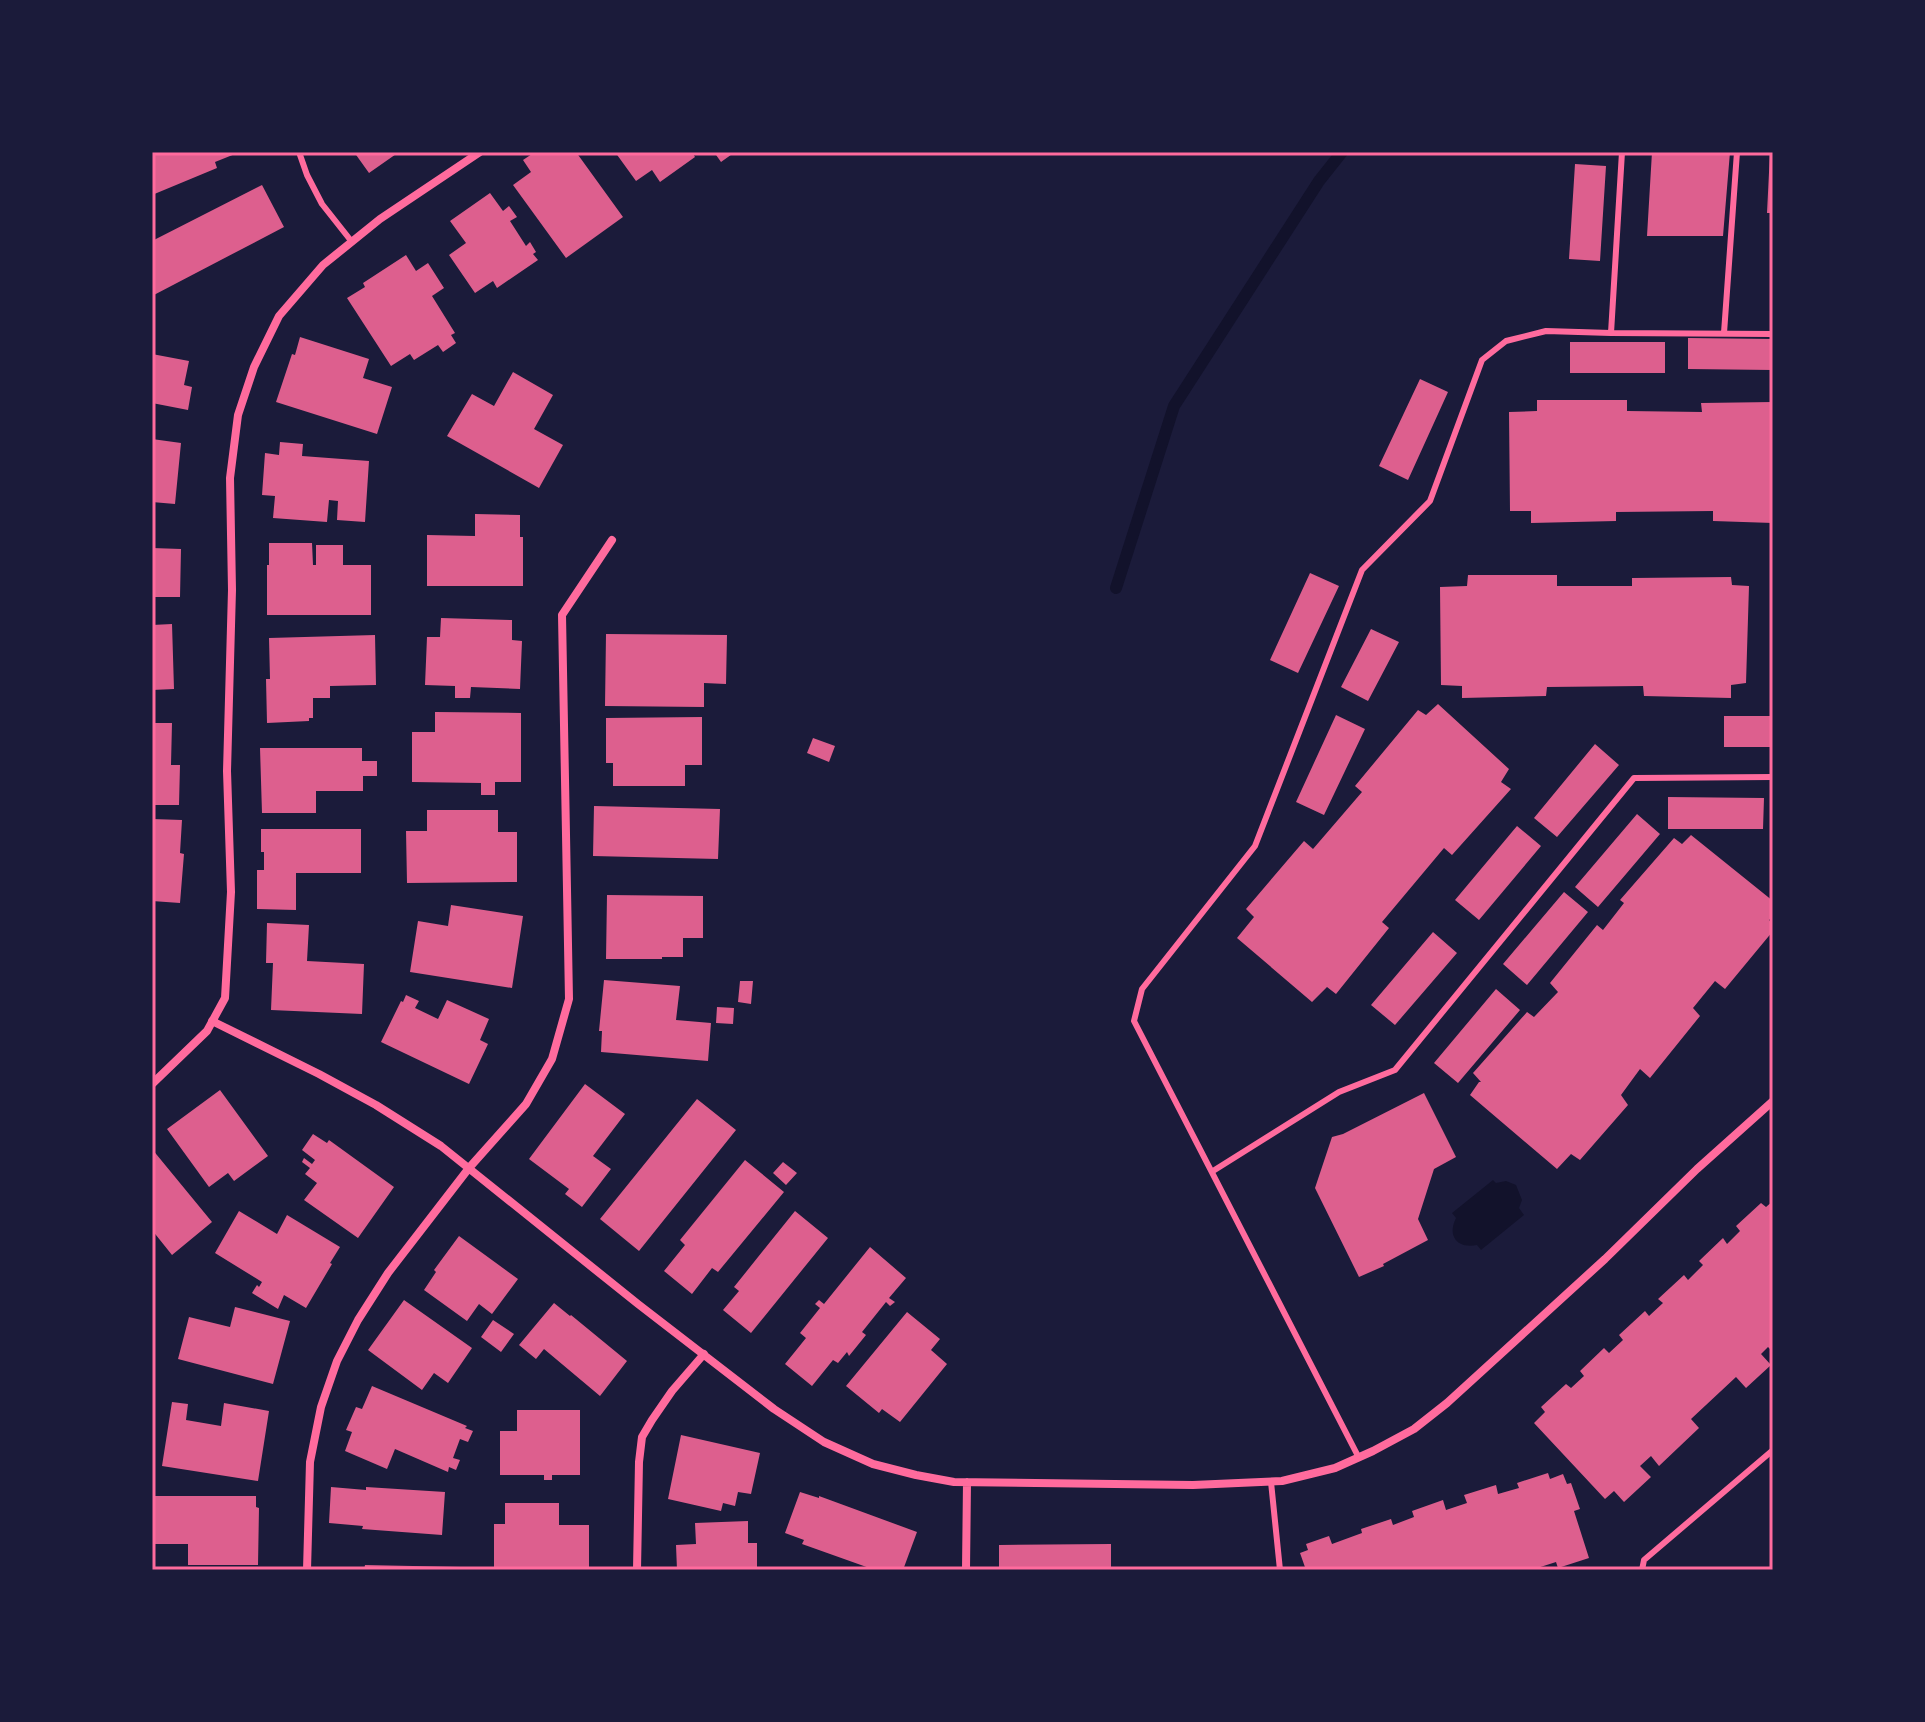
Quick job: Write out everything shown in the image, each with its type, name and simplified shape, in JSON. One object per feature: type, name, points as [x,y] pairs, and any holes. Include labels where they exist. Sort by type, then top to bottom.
[{"type":"street","points":[[152,1084],[207,1031],[225,998],[230,903],[227,771],[232,590],[230,478],[238,415],[254,367],[279,316],[323,265],[380,219],[480,152]]},
{"type":"street","points":[[307,1570],[310,1462],[321,1407],[337,1361],[388,1273],[469,1168],[526,1104],[552,1059],[569,999],[562,615],[612,540]]},
{"type":"street","points":[[212,1021],[376,1105],[441,1146],[638,1304],[774,1409],[824,1442],[882,1466],[954,1482],[1193,1485],[1271,1482],[1335,1468],[1359,1458],[1414,1429],[1447,1403],[1773,1101]]},
{"type":"street","points":[[637,1570],[642,1437],[672,1391],[704,1354]]},
{"type":"street","points":[[966,1570],[967,1482]]},
{"type":"lane","points":[[299,152],[322,204],[352,242]]},
{"type":"lane","points":[[1611,333],[1622,152]]},
{"type":"lane","points":[[1724,333],[1737,152]]},
{"type":"lane","points":[[1359,1458],[1134,1021],[1142,989],[1255,846],[1362,570],[1430,501],[1482,360],[1506,341],[1546,331],[1773,334]]},
{"type":"lane","points":[[1213,1171],[1339,1092],[1395,1070],[1634,778],[1773,777]]},
{"type":"lane","points":[[1642,1570],[1644,1560],[1773,1450]]},
{"type":"lane","points":[[1271,1482],[1280,1570]]},
{"type":"shaded area","points":[[1493,1180],[1516,1185],[1522,1200],[1519,1208],[1524,1215],[1481,1250],[1477,1245],[1459,1243],[1453,1236],[1456,1218],[1452,1213]]},
{"type":"building","points":[[152,152],[240,152],[215,162],[217,168],[152,195]]},
{"type":"building","points":[[354,152],[399,152],[369,173]]},
{"type":"building","points":[[535,152],[576,152],[623,217],[566,258],[513,185],[531,172],[523,160]]},
{"type":"building","points":[[615,152],[692,152],[695,157],[660,182],[652,170],[636,181]]},
{"type":"building","points":[[714,152],[735,152],[721,162]]},
{"type":"building","points":[[1652,152],[1730,152],[1723,236],[1647,236]]},
{"type":"building","points":[[1770,152],[1773,152],[1773,213],[1767,213]]},
{"type":"building","points":[[1575,164],[1606,166],[1600,261],[1569,259]]},
{"type":"building","points":[[262,185],[284,227],[152,296],[152,241]]},
{"type":"building","points":[[490,193],[503,211],[509,206],[517,217],[510,221],[526,246],[530,242],[538,260],[497,288],[493,281],[475,293],[449,255],[466,243],[450,221]]},
{"type":"building","points":[[406,255],[416,271],[428,263],[444,288],[432,296],[455,333],[451,335],[456,343],[443,352],[438,345],[414,360],[410,354],[391,366],[347,298],[365,287],[363,283]]},
{"type":"building","points":[[300,337],[369,359],[363,378],[392,387],[377,434],[276,402]]},
{"type":"building","points":[[1688,338],[1773,339],[1773,370],[1688,369]]},
{"type":"building","points":[[1570,342],[1665,342],[1665,373],[1570,373]]},
{"type":"building","points":[[152,354],[189,361],[184,385],[192,387],[188,410],[152,403]]},
{"type":"building","points":[[513,372],[553,395],[534,429],[563,445],[539,488],[447,436],[472,394],[494,406]]},
{"type":"building","points":[[1420,379],[1448,392],[1408,480],[1379,466]]},
{"type":"building","points":[[1537,400],[1627,400],[1627,411],[1702,412],[1701,403],[1773,402],[1773,523],[1713,521],[1713,511],[1616,512],[1616,521],[1531,523],[1531,511],[1510,511],[1509,412],[1537,411]]},
{"type":"building","points":[[152,439],[181,443],[175,504],[152,502]]},
{"type":"building","points":[[280,442],[303,444],[302,456],[369,461],[365,522],[337,520],[338,501],[329,500],[327,522],[273,518],[275,496],[262,495],[265,453],[279,455]]},
{"type":"building","points":[[475,514],[520,515],[523,586],[427,586],[427,535],[475,536]]},
{"type":"building","points":[[269,543],[312,543],[313,565],[316,565],[316,545],[343,545],[343,565],[371,565],[371,615],[267,615]]},
{"type":"building","points":[[152,548],[181,549],[180,597],[152,597]]},
{"type":"building","points":[[1310,573],[1339,586],[1298,673],[1270,660]]},
{"type":"building","points":[[1468,575],[1557,575],[1557,586],[1632,586],[1632,578],[1731,577],[1732,585],[1749,586],[1746,683],[1731,685],[1731,698],[1644,696],[1643,686],[1547,687],[1546,696],[1462,698],[1462,686],[1441,685],[1440,587],[1467,586]]},
{"type":"building","points":[[441,618],[512,620],[512,640],[522,641],[520,689],[471,687],[470,698],[455,698],[455,686],[425,685],[427,637],[440,637]]},
{"type":"building","points":[[172,624],[174,689],[152,690],[152,625]]},
{"type":"building","points":[[1371,629],[1399,642],[1368,701],[1341,687]]},
{"type":"building","points":[[606,634],[727,635],[726,684],[704,683],[704,707],[605,706]]},
{"type":"building","points":[[375,635],[376,685],[330,686],[330,698],[313,698],[313,718],[309,721],[267,723],[269,638]]},
{"type":"building","points":[[1438,704],[1509,769],[1501,782],[1511,789],[1452,855],[1444,848],[1382,922],[1389,928],[1336,994],[1327,987],[1312,1002],[1237,938],[1254,917],[1246,909],[1304,841],[1313,849],[1362,792],[1355,786],[1418,710],[1426,715]]},
{"type":"building","points":[[435,712],[521,713],[521,782],[495,782],[495,795],[481,795],[481,783],[412,782],[412,732],[435,732]]},
{"type":"building","points":[[1336,715],[1365,729],[1324,815],[1296,802]]},
{"type":"building","points":[[1724,716],[1773,716],[1773,747],[1724,747]]},
{"type":"building","points":[[702,717],[702,765],[685,765],[685,786],[613,786],[613,763],[606,763],[606,718]]},
{"type":"building","points":[[152,723],[172,723],[171,765],[180,765],[179,805],[152,805]]},
{"type":"building","points":[[813,738],[835,746],[829,762],[807,753]]},
{"type":"building","points":[[1595,744],[1619,765],[1557,837],[1534,818]]},
{"type":"building","points":[[260,748],[362,748],[362,761],[377,761],[377,776],[363,776],[363,791],[316,791],[316,813],[262,813]]},
{"type":"building","points":[[1668,797],[1764,798],[1763,829],[1668,829]]},
{"type":"building","points":[[594,806],[720,809],[718,859],[593,856]]},
{"type":"building","points":[[427,810],[498,810],[498,832],[517,832],[517,882],[407,883],[406,831],[427,831]]},
{"type":"building","points":[[1637,814],[1660,834],[1598,907],[1575,887]]},
{"type":"building","points":[[152,819],[182,820],[180,853],[184,854],[180,903],[152,901]]},
{"type":"building","points":[[1517,826],[1541,846],[1479,920],[1455,900]]},
{"type":"building","points":[[261,829],[361,829],[361,873],[296,873],[296,910],[257,909],[257,870],[264,870]]},
{"type":"building","points":[[1691,835],[1773,901],[1773,916],[1769,920],[1773,931],[1725,989],[1715,981],[1693,1008],[1700,1016],[1650,1078],[1640,1069],[1621,1095],[1628,1105],[1580,1160],[1571,1154],[1557,1169],[1470,1095],[1481,1082],[1473,1073],[1527,1012],[1534,1017],[1558,992],[1550,983],[1597,925],[1603,930],[1624,903],[1620,900],[1674,838],[1682,844]]},
{"type":"building","points":[[1564,892],[1588,912],[1527,985],[1503,964]]},
{"type":"building","points":[[607,895],[703,896],[703,938],[683,938],[683,957],[606,959]]},
{"type":"building","points":[[451,905],[523,916],[512,988],[410,972],[418,921],[448,926]]},
{"type":"building","points":[[267,923],[309,925],[307,961],[364,964],[362,1014],[271,1010],[273,963],[266,963]]},
{"type":"building","points":[[1433,932],[1457,953],[1395,1025],[1371,1005]]},
{"type":"building","points":[[604,980],[680,986],[676,1020],[711,1023],[708,1061],[601,1052],[602,1031],[599,1031]]},
{"type":"building","points":[[740,981],[753,981],[751,1004],[738,1002]]},
{"type":"building","points":[[1496,989],[1520,1010],[1458,1083],[1434,1063]]},
{"type":"building","points":[[406,995],[419,1001],[415,1008],[438,1019],[447,1000],[489,1019],[480,1040],[488,1044],[469,1084],[381,1042]]},
{"type":"building","points":[[717,1007],[734,1008],[733,1024],[716,1023]]},
{"type":"building","points":[[585,1084],[625,1114],[593,1156],[611,1169],[582,1207],[565,1194],[569,1189],[529,1159]]},
{"type":"building","points":[[220,1090],[268,1156],[234,1181],[228,1173],[209,1187],[167,1129]]},
{"type":"building","points":[[1424,1093],[1456,1157],[1434,1169],[1418,1219],[1428,1240],[1359,1277],[1315,1188],[1332,1137]]},
{"type":"building","points":[[697,1099],[736,1130],[639,1251],[600,1219]]},
{"type":"building","points":[[313,1134],[327,1143],[329,1140],[394,1187],[358,1238],[304,1200],[317,1183],[305,1174],[310,1168],[302,1162],[304,1158],[312,1164],[315,1160],[302,1150]]},
{"type":"building","points":[[152,1149],[212,1222],[172,1255],[152,1230]]},
{"type":"building","points":[[745,1160],[784,1192],[718,1272],[712,1268],[692,1294],[664,1271],[685,1245],[680,1240]]},
{"type":"building","points":[[783,1162],[797,1173],[786,1185],[773,1173]]},
{"type":"building","points":[[1773,1201],[1773,1352],[1768,1347],[1761,1354],[1771,1365],[1746,1388],[1736,1377],[1691,1419],[1699,1428],[1659,1466],[1651,1456],[1640,1466],[1651,1477],[1624,1502],[1614,1491],[1605,1499],[1534,1423],[1545,1412],[1541,1407],[1566,1384],[1571,1388],[1584,1376],[1580,1371],[1604,1348],[1609,1353],[1623,1340],[1619,1335],[1645,1311],[1649,1316],[1663,1303],[1658,1299],[1684,1275],[1688,1280],[1703,1265],[1699,1261],[1723,1238],[1727,1244],[1740,1231],[1736,1226],[1761,1203],[1766,1207]]},
{"type":"building","points":[[239,1211],[277,1234],[287,1215],[340,1247],[306,1308],[284,1295],[278,1309],[252,1293],[262,1282],[215,1253]]},
{"type":"building","points":[[795,1211],[828,1238],[751,1333],[723,1310],[739,1291],[734,1287]]},
{"type":"building","points":[[459,1236],[518,1279],[492,1314],[479,1304],[467,1321],[424,1290],[436,1272],[434,1270]]},
{"type":"building","points":[[870,1247],[906,1278],[889,1298],[895,1302],[890,1306],[886,1302],[862,1332],[866,1335],[849,1356],[847,1352],[838,1363],[833,1360],[812,1386],[785,1364],[806,1338],[800,1333],[820,1308],[815,1304],[819,1300],[824,1304]]},
{"type":"building","points":[[404,1300],[472,1348],[448,1383],[434,1373],[422,1390],[368,1350]]},
{"type":"building","points":[[554,1303],[627,1361],[600,1396],[544,1349],[536,1359],[519,1345]]},
{"type":"building","points":[[235,1307],[290,1321],[273,1384],[178,1359],[189,1317],[230,1327]]},
{"type":"building","points":[[907,1312],[940,1339],[931,1350],[947,1364],[900,1422],[882,1409],[879,1413],[846,1386]]},
{"type":"building","points":[[493,1320],[514,1334],[501,1352],[481,1337]]},
{"type":"building","points":[[372,1386],[473,1431],[468,1442],[460,1439],[453,1458],[460,1460],[456,1470],[449,1467],[448,1472],[395,1449],[387,1469],[345,1451],[352,1432],[346,1430],[356,1407],[362,1409]]},
{"type":"building","points":[[172,1402],[188,1404],[186,1420],[221,1426],[224,1403],[269,1411],[258,1481],[162,1466]]},
{"type":"building","points":[[517,1410],[580,1410],[580,1475],[552,1475],[552,1480],[544,1480],[544,1475],[500,1475],[500,1431],[517,1431]]},
{"type":"building","points":[[681,1435],[760,1453],[751,1494],[738,1492],[735,1506],[723,1503],[721,1511],[668,1499]]},
{"type":"building","points":[[1548,1473],[1550,1479],[1563,1474],[1567,1484],[1571,1483],[1580,1509],[1574,1511],[1589,1558],[1558,1568],[1556,1562],[1531,1570],[1306,1570],[1300,1553],[1308,1550],[1306,1544],[1329,1536],[1332,1544],[1362,1533],[1361,1529],[1391,1519],[1393,1525],[1414,1517],[1412,1511],[1443,1500],[1446,1510],[1467,1503],[1464,1495],[1496,1485],[1498,1494],[1519,1488],[1517,1483]]},
{"type":"building","points":[[331,1487],[445,1492],[442,1535],[362,1529],[363,1526],[329,1523]]},
{"type":"building","points":[[800,1492],[917,1532],[903,1570],[875,1570],[802,1544],[804,1540],[785,1533]]},
{"type":"building","points":[[154,1496],[256,1496],[256,1507],[259,1508],[258,1565],[188,1565],[188,1544],[154,1544]]},
{"type":"building","points":[[505,1503],[559,1503],[559,1525],[589,1525],[589,1567],[494,1567],[494,1524],[505,1524]]},
{"type":"building","points":[[748,1521],[748,1543],[757,1543],[757,1570],[677,1570],[676,1545],[696,1544],[695,1523]]},
{"type":"building","points":[[1111,1544],[1111,1570],[999,1570],[999,1545]]},
{"type":"building","points":[[365,1565],[461,1567],[461,1570],[364,1570]]},
{"type":"waterway","points":[[1116,588],[1174,406],[1319,181],[1342,152]]}]
